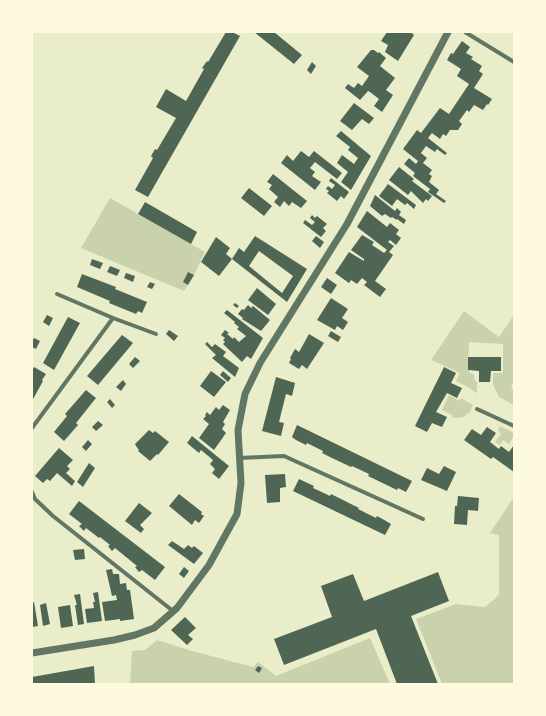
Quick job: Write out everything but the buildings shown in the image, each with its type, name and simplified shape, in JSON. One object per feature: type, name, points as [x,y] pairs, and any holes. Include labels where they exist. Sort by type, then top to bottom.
[{"type":"street","points":[[32,653],[114,640],[135,635],[154,628],[173,611],[209,565],[237,514],[241,483],[238,430],[245,394],[260,363],[346,224],[448,32]]},
{"type":"street","points":[[465,32],[514,62]]},
{"type":"street","points":[[57,294],[113,318],[156,334]]},
{"type":"street","points":[[32,428],[113,318]]},
{"type":"street","points":[[477,409],[514,426]]},
{"type":"street","points":[[239,458],[284,456],[423,520]]},
{"type":"street","points":[[32,492],[35,499],[53,516],[173,611]]},
{"type":"green space","points":[[110,198],[205,252],[194,275],[184,291],[81,248]]},
{"type":"green space","points":[[464,311],[499,337],[514,315],[514,381],[511,387],[514,391],[514,405],[499,397],[493,385],[493,373],[503,373],[503,344],[469,342],[468,370],[469,373],[474,374],[474,379],[477,383],[476,393],[456,381],[460,373],[431,360]]},
{"type":"green space","points":[[449,395],[460,401],[461,398],[473,405],[470,412],[463,417],[455,418],[442,410]]},
{"type":"green space","points":[[500,426],[514,433],[514,436],[509,444],[503,440],[500,445],[495,442],[501,434],[498,430]]},
{"type":"green space","points":[[514,497],[514,684],[442,684],[416,619],[456,604],[485,607],[499,595],[499,535],[490,533]]},
{"type":"green space","points":[[370,638],[390,684],[130,683],[132,651],[145,650],[157,640],[253,667],[258,662],[276,676]]}]
